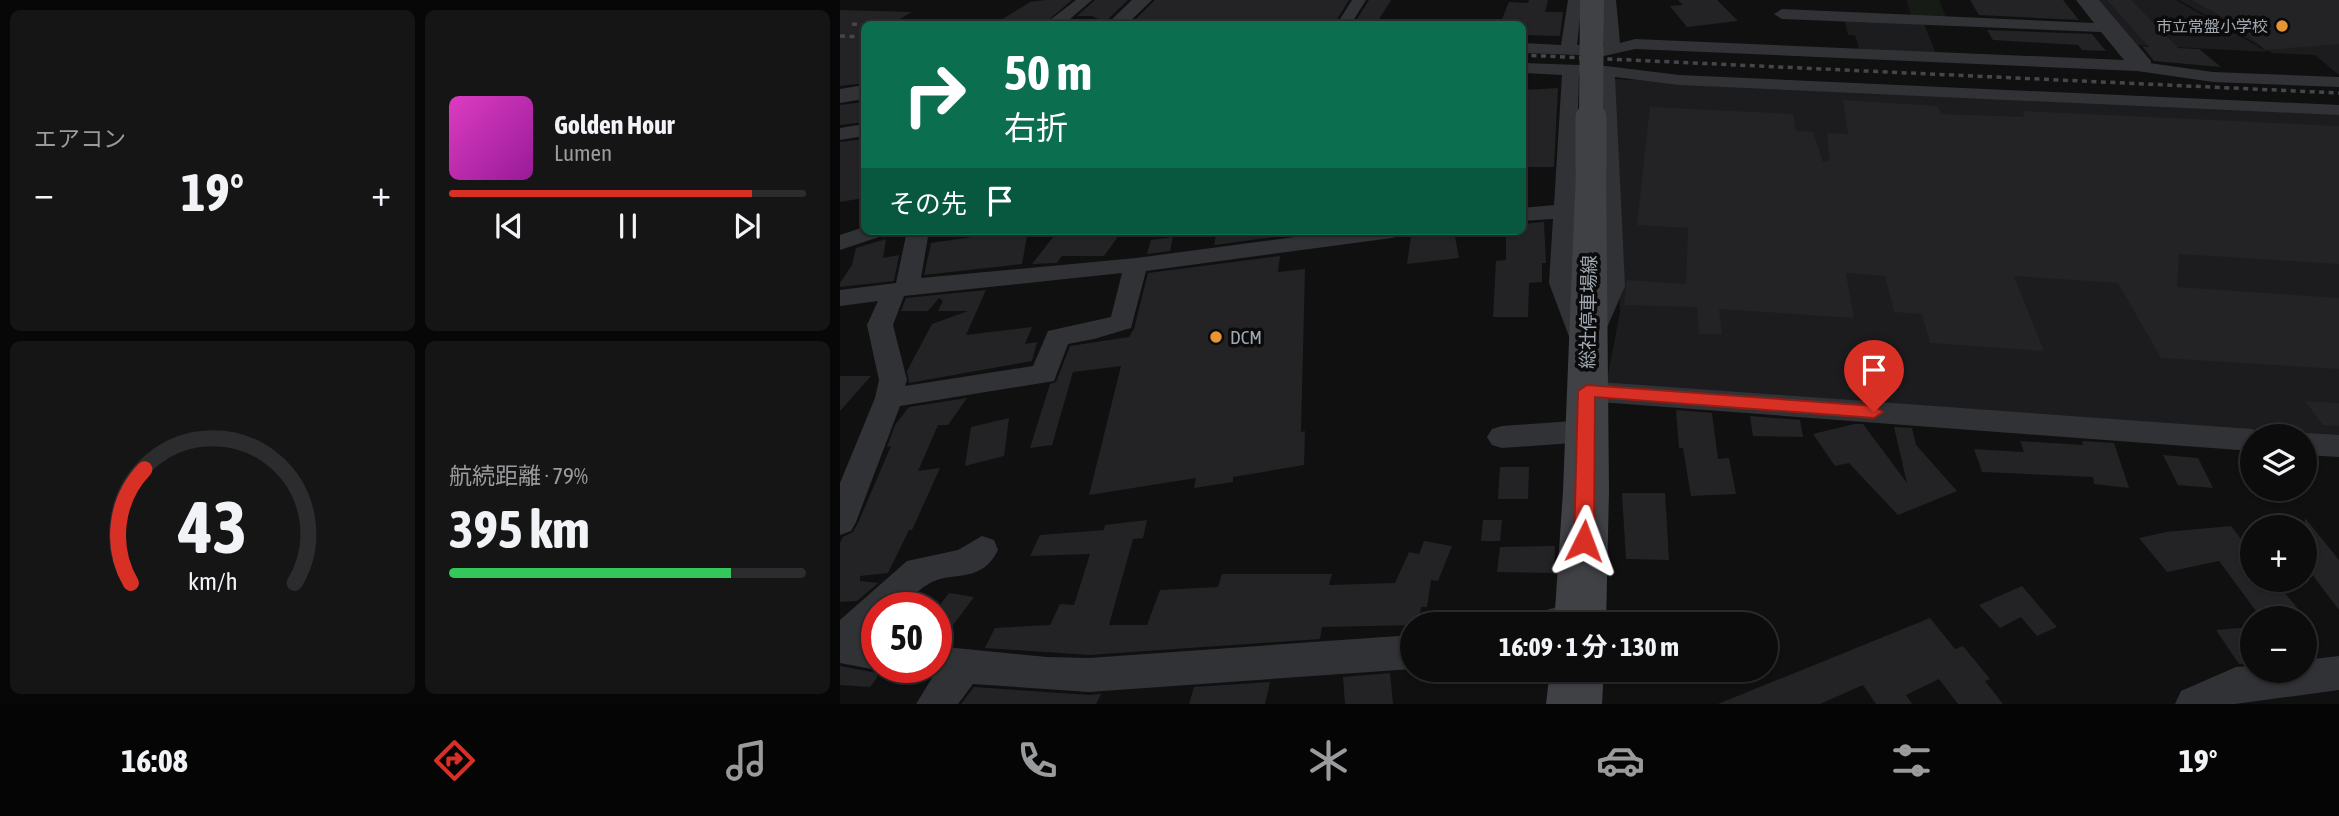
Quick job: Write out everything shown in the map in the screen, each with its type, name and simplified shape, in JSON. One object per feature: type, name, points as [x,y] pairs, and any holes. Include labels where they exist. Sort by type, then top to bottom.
[{"type":"main road","name":"総社停車場線","points":[[1569,612],[1587,431],[1592,0]]},
{"type":"main road","points":[[1574,704],[1576,682]]},
{"type":"street","points":[[1058,21],[1086,0]]},
{"type":"street","points":[[1119,21],[1143,0]]},
{"type":"street","points":[[1346,21],[1359,0]]},
{"type":"street","points":[[1568,50],[1575,0]]},
{"type":"street","points":[[1609,0],[1612,48]]},
{"type":"street","points":[[2083,0],[2141,65]]},
{"type":"street","points":[[2094,0],[2141,65]]},
{"type":"street","points":[[1526,48],[1612,48],[1786,26],[2106,27]]},
{"type":"street","points":[[1786,26],[2141,65],[2213,77],[2339,82]]},
{"type":"street","points":[[1526,68],[1571,74]]},
{"type":"street","points":[[1587,347],[1614,286],[1606,71]]},
{"type":"street","points":[[1526,82],[1606,71],[1679,80],[2339,110]]},
{"type":"street","points":[[1571,74],[1561,282],[1587,347]]},
{"type":"street","points":[[840,96],[861,92]]},
{"type":"street","points":[[840,134],[861,130]]},
{"type":"street","points":[[1526,215],[1564,211]]},
{"type":"street","points":[[840,243],[863,235]]},
{"type":"street","points":[[840,522],[889,398],[893,380],[880,325],[900,289],[917,235]]},
{"type":"street","points":[[840,298],[900,289],[1136,265],[1320,236]]},
{"type":"street","points":[[889,398],[1044,374],[1057,337],[1094,331],[1122,322],[1136,265]]},
{"type":"street","points":[[1587,391],[2240,439]]},
{"type":"street","points":[[1502,437],[1587,431]]},
{"type":"street","points":[[2317,445],[2339,446]]},
{"type":"street","points":[[896,592],[919,571],[966,562],[982,550]]},
{"type":"street","points":[[840,642],[861,623]]},
{"type":"street","points":[[840,647],[861,650]]},
{"type":"street","points":[[952,665],[1089,675],[1400,653]]},
{"type":"street","points":[[2194,704],[2236,685],[2339,673]]},
{"type":"street","points":[[935,704],[943,683]]},
{"type":"shaded area","points":[[1906,0],[1939,0],[1946,17],[1912,17]]},
{"type":"shaded area","points":[[2099,0],[2176,0],[2268,52],[2137,45]]},
{"type":"shaded area","name":"市立常盤小学校","points":[[2179,0],[2339,0],[2339,75],[2315,55],[2272,53]]},
{"type":"shaded area","points":[[1844,18],[1923,22],[1937,56],[1860,52],[1855,35],[1848,35]]},
{"type":"shaded area","points":[[1614,79],[2339,113],[2339,439],[2317,437],[2317,424],[2240,424],[2240,432],[1606,386],[1620,311]]},
{"type":"building","points":[[1072,0],[1047,21],[1001,20],[1030,2]]},
{"type":"building","points":[[1095,0],[1128,0],[1106,21],[1092,16],[1077,16]]},
{"type":"building","points":[[1155,0],[1349,0],[1336,21],[1134,21]]},
{"type":"building","points":[[1369,0],[1391,0],[1378,21],[1356,21]]},
{"type":"building","points":[[1529,0],[1548,0],[1545,12],[1563,12],[1560,36],[1526,35],[1526,21],[1501,21],[1509,2],[1528,3]]},
{"type":"building","points":[[1678,0],[1717,0],[1738,21],[1687,27],[1670,6],[1683,5]]},
{"type":"building","points":[[1970,0],[2063,0],[2079,20],[1979,15]]},
{"type":"building","points":[[2107,0],[2131,0],[2178,48],[2199,49],[2221,67],[2154,61],[2142,46],[2149,47]]},
{"type":"building","name":"市立常盤小学校","points":[[2192,0],[2339,0],[2339,44],[2265,50],[2238,26]]},
{"type":"building","points":[[840,10],[912,12],[896,21],[861,21],[861,83],[840,86]]},
{"type":"building","points":[[1987,30],[2092,34],[2106,51],[2082,50],[2078,45],[1993,40]]},
{"type":"building","points":[[1558,88],[1554,167],[1527,167],[1526,90]]},
{"type":"building","points":[[1843,100],[1937,106],[1941,114],[2025,117],[2022,111],[2339,126],[2339,264],[2179,254],[2177,287],[2339,298],[2339,369],[2161,358],[2118,283],[2014,276],[2044,351],[1930,343],[1922,314],[1894,312],[1885,276],[1846,273],[1854,318],[1719,309],[1722,334],[1699,334],[1697,307],[1624,305],[1627,280],[1686,284],[1688,228],[1637,225],[1650,107],[1793,114],[1796,131],[1813,132],[1823,162],[1830,160],[1827,133],[1848,134]]},
{"type":"building","points":[[861,102],[861,122],[840,125],[840,105]]},
{"type":"building","points":[[861,139],[861,198],[840,202],[840,142]]},
{"type":"building","points":[[1544,222],[1546,263],[1542,263],[1542,282],[1529,283],[1528,317],[1493,317],[1496,261],[1506,260],[1506,237],[1526,235],[1526,224]]},
{"type":"building","points":[[985,235],[1027,235],[1022,264],[924,275],[931,243]]},
{"type":"building","points":[[1055,235],[1119,235],[1104,256],[1062,256],[1057,263],[1032,264]]},
{"type":"building","points":[[1216,235],[1281,235],[1281,236],[1214,245]]},
{"type":"building","points":[[1455,235],[1459,258],[1407,264],[1411,237]]},
{"type":"building","points":[[1173,237],[1170,251],[1147,254],[1151,240]]},
{"type":"building","points":[[886,239],[883,258],[899,255],[894,281],[840,287],[852,265],[856,248]]},
{"type":"building","name":"DCM","points":[[1280,256],[1278,272],[1305,269],[1301,432],[1305,431],[1304,465],[1233,477],[1233,482],[1194,488],[1196,478],[1089,495],[1121,366],[1073,372],[1052,445],[1030,448],[1050,384],[1056,382],[1070,346],[1129,337],[1134,329],[1148,273]]},
{"type":"building","points":[[986,290],[966,335],[1032,327],[1025,344],[1037,342],[1032,361],[909,383],[907,371],[932,324],[968,311],[938,311],[943,301],[939,298],[928,311],[901,311],[906,298]]},
{"type":"building","points":[[840,376],[871,376],[840,411]]},
{"type":"building","points":[[967,398],[948,425],[938,425],[918,471],[940,468],[912,530],[909,530],[888,573],[860,576],[860,581],[878,583],[868,592],[861,592],[861,598],[857,601],[840,602],[840,543],[843,537],[853,532],[858,523],[891,446],[887,447],[895,425],[909,407]]},
{"type":"building","points":[[2305,401],[2339,403],[2339,426],[2323,425]]},
{"type":"building","points":[[1676,410],[1712,413],[1718,459],[1729,458],[1736,494],[1691,496],[1683,448],[1679,448]]},
{"type":"building","points":[[1750,416],[1800,420],[1803,437],[1753,436]]},
{"type":"building","points":[[1009,418],[1004,456],[965,466],[971,427]]},
{"type":"building","points":[[1863,424],[1907,483],[1894,427],[1912,428],[1916,445],[1957,491],[1898,515],[1849,463],[1835,466],[1813,434]]},
{"type":"building","points":[[2020,441],[2083,445],[2082,441],[2114,443],[2129,488],[2094,484],[2093,477],[1982,472],[1974,449],[2024,452]]},
{"type":"building","points":[[2163,455],[2198,458],[2213,488],[2178,485]]},
{"type":"building","points":[[1500,467],[1529,467],[1528,499],[1498,499]]},
{"type":"building","points":[[1622,493],[1665,493],[1669,560],[1626,559]]},
{"type":"building","points":[[1147,520],[1143,538],[1133,539],[1109,625],[1147,625],[1160,590],[1218,587],[1222,574],[1332,574],[1329,585],[1395,583],[1409,552],[1419,554],[1424,541],[1452,546],[1438,581],[1431,580],[1427,607],[1421,607],[1420,612],[1400,612],[1400,625],[1322,627],[1320,639],[1089,655],[985,648],[995,628],[1050,625],[1060,604],[1074,605],[1090,554],[1030,556],[1040,535],[1104,530],[1105,525]]},
{"type":"building","points":[[1483,520],[1502,520],[1500,541],[1481,541]]},
{"type":"building","points":[[2231,526],[2240,538],[2240,589],[2219,561],[2167,572],[2139,538],[2166,532]]},
{"type":"building","points":[[2317,533],[2339,560],[2339,610],[2317,581]]},
{"type":"building","points":[[1555,546],[1554,573],[1497,572],[1500,547]]},
{"type":"building","points":[[2022,586],[2057,627],[2037,636],[2021,617],[2000,628],[1979,605]]},
{"type":"building","points":[[2242,592],[2284,592],[2296,606],[2252,606]]},
{"type":"building","points":[[952,593],[974,597],[952,627]]},
{"type":"building","points":[[1930,618],[1955,649],[1963,646],[1990,679],[1985,681],[2003,704],[1958,704],[1939,679],[1906,695],[1912,704],[1876,704],[1863,685],[1820,704],[1718,704],[1778,682],[1778,680]]},
{"type":"building","points":[[2240,628],[2240,664],[2239,664],[2216,630]]},
{"type":"building","points":[[840,666],[861,670],[861,683],[873,683],[870,687],[840,685]]},
{"type":"building","points":[[1390,673],[1393,704],[1345,704],[1343,677]]},
{"type":"building","points":[[1270,682],[1265,704],[1189,704],[1194,687]]},
{"type":"building","points":[[974,687],[1101,694],[1096,704],[961,704]]},
{"type":"waterway","points":[[840,99],[861,96]]},
{"type":"railway","points":[[852,24],[861,25]]},
{"type":"railway","points":[[840,36],[861,37]]},
{"type":"railway","points":[[1526,55],[2339,93]]},
{"type":"place","name":"市立常盤小学校","points":[[2282,26]]},
{"type":"place","name":"DCM","points":[[1216,337]]},
{"type":"route","points":[[1584,541],[1587,391],[1874,412]]}]
